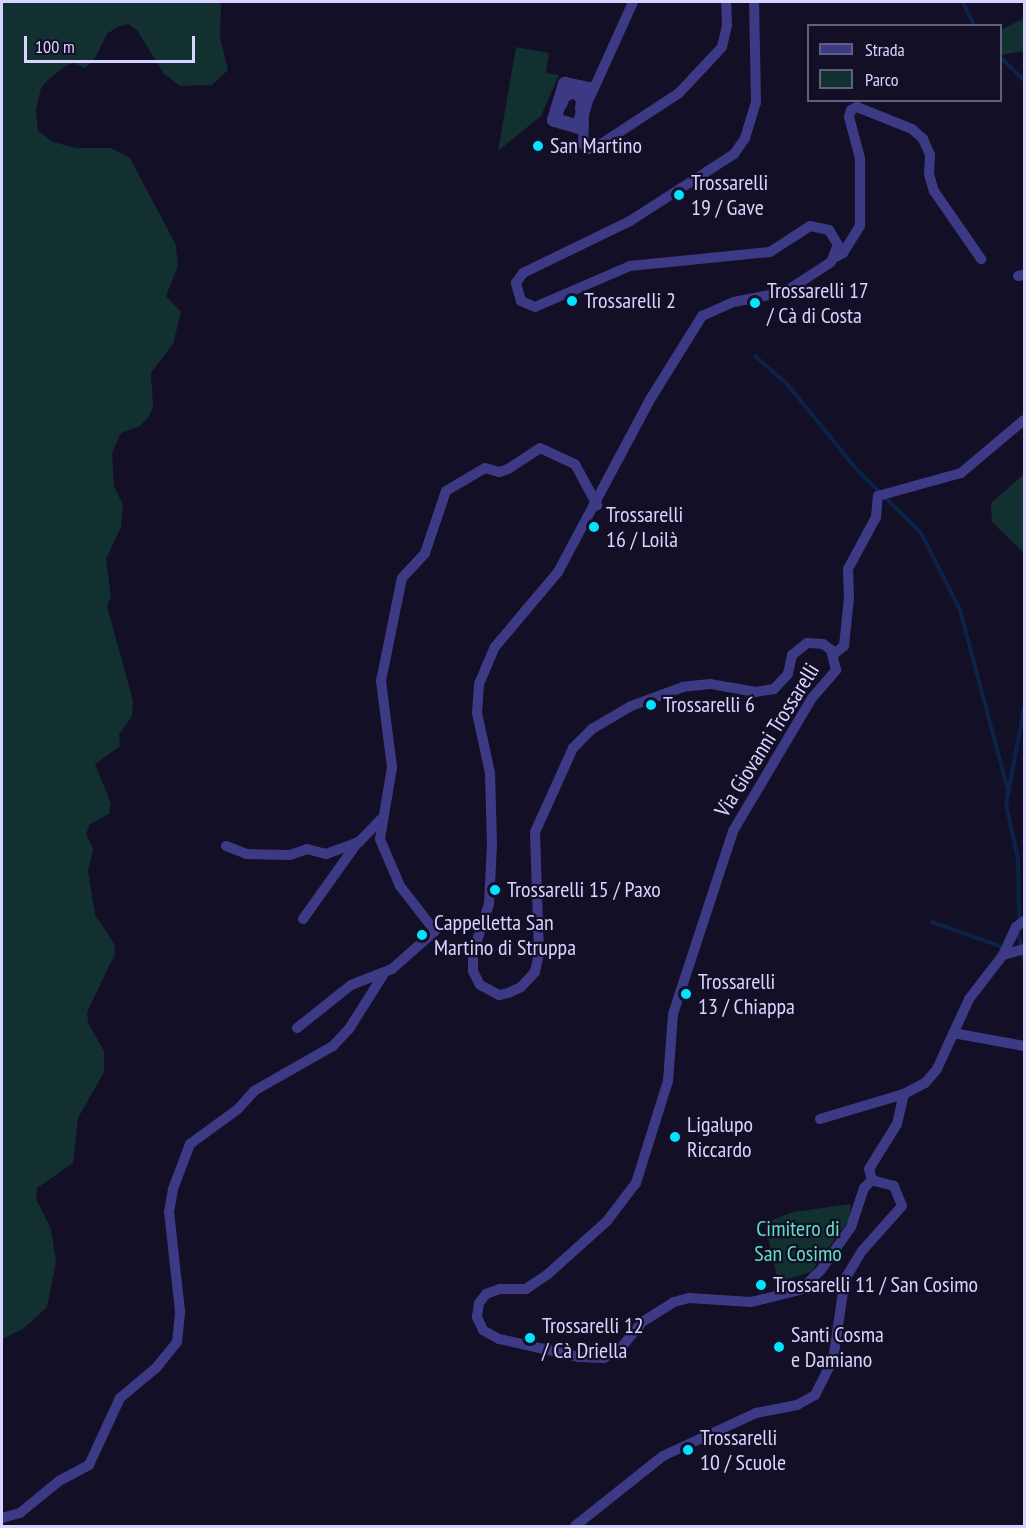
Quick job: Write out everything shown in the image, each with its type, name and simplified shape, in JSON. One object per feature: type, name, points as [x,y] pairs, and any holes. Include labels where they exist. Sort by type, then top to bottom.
[{"type":"street","points":[[633,2],[593,86],[581,129],[584,147],[595,148],[665,104],[706,68],[724,40],[726,2]]},
{"type":"street","points":[[754,2],[756,103],[745,138],[734,154],[630,221],[523,273],[516,283],[517,293],[526,305],[542,306],[630,266],[759,255],[781,249],[810,226],[818,225],[837,238],[835,257]]},
{"type":"street","name":"Via Giovanni Trossarelli","points":[[904,1094],[897,1124],[870,1169],[872,1180],[864,1188],[852,1227],[810,1282],[794,1294],[752,1302],[688,1299],[674,1302],[642,1322],[621,1348],[604,1358],[579,1357],[499,1339],[487,1333],[478,1321],[477,1308],[486,1294],[500,1289],[526,1290],[538,1283],[607,1221],[636,1183],[668,1081],[673,1014],[732,831],[812,698],[834,674],[834,654],[818,643],[802,645],[792,655],[786,679],[769,691],[710,684],[671,691],[611,716],[573,748],[535,832],[537,965],[527,982],[508,993],[486,989],[473,971],[473,953],[489,904],[492,844],[490,773],[478,725],[479,684],[503,633],[541,597],[597,505],[651,398],[702,316],[734,302],[785,292],[843,253],[861,226],[860,159],[850,112],[857,107],[866,109],[912,129],[923,139],[930,155],[929,174],[934,191],[981,259]]},
{"type":"street","points":[[834,654],[842,650],[845,638],[848,569],[876,517],[878,496],[961,473],[1024,420]]},
{"type":"street","points":[[297,1028],[351,985],[383,975],[425,943],[436,928],[418,911],[394,875],[380,839],[392,756],[381,681],[402,578],[425,553],[448,489],[486,468],[495,471],[508,469],[533,450],[543,449],[575,465],[597,505]]},
{"type":"street","points":[[303,919],[358,842],[383,816]]},
{"type":"street","points":[[226,846],[236,852],[284,856],[307,849],[326,854],[358,842]]},
{"type":"street","points":[[820,1119],[904,1094],[931,1076],[969,999],[1003,955],[1011,938],[1024,921]]},
{"type":"street","points":[[1003,955],[1023,948]]},
{"type":"street","points":[[2,1518],[20,1513],[59,1481],[88,1465],[120,1398],[156,1368],[177,1342],[180,1311],[169,1212],[173,1189],[190,1144],[238,1109],[254,1091],[333,1046],[349,1029],[383,975]]},
{"type":"street","points":[[953,1033],[1024,1046]]},
{"type":"street","points":[[575,1527],[663,1456],[756,1413],[796,1405],[815,1395],[833,1360],[845,1279],[862,1251],[902,1206],[894,1186],[872,1180]]},
{"type":"green space","points":[[2,2],[221,2],[220,37],[228,70],[212,85],[180,86],[164,74],[137,30],[128,24],[117,27],[107,34],[93,62],[84,68],[73,63],[48,80],[41,88],[36,110],[38,131],[53,142],[76,148],[111,148],[130,158],[176,245],[178,266],[166,296],[181,312],[173,344],[151,373],[153,407],[148,418],[140,426],[121,433],[112,453],[114,486],[123,505],[121,527],[106,559],[111,597],[107,606],[133,701],[132,716],[119,735],[120,746],[95,764],[111,804],[109,814],[90,824],[86,834],[93,849],[88,871],[95,915],[114,943],[115,954],[87,1012],[88,1023],[104,1051],[104,1072],[78,1118],[73,1163],[37,1188],[36,1199],[51,1229],[56,1262],[47,1307],[23,1329],[2,1339]]},
{"type":"green space","points":[[1024,18],[1024,51],[1002,55],[1002,29]]},
{"type":"green space","points":[[516,47],[549,53],[546,73],[559,75],[541,116],[498,151]]},
{"type":"green space","points":[[1024,474],[1024,553],[992,522],[991,503]]},
{"type":"green space","name":"Cimitero di San Cosimo","points":[[851,1204],[849,1220],[811,1272],[778,1282],[765,1223],[793,1212]]},
{"type":"waterway","points":[[963,2],[973,24]]},
{"type":"waterway","points":[[1002,59],[1024,80]]},
{"type":"waterway","points":[[755,356],[787,384],[858,471],[921,533],[960,610],[1009,794]]},
{"type":"waterway","points":[[1019,921],[1018,859],[1006,804],[1024,709]]},
{"type":"waterway","points":[[932,922],[1005,948]]},
{"type":"waterway","points":[[1018,932],[1024,961]]},
{"type":"place","name":"San Martino","points":[[538,146]]},
{"type":"place","name":"Trossarelli 19 / Gave","points":[[679,195]]},
{"type":"place","name":"Trossarelli 2","points":[[572,301]]},
{"type":"place","name":"Trossarelli 17 / Cà di Costa","points":[[755,303]]},
{"type":"place","name":"Trossarelli 16 / Loilà","points":[[594,527]]},
{"type":"place","name":"Trossarelli 6","points":[[651,705]]},
{"type":"place","name":"Trossarelli 15 / Paxo","points":[[495,890]]},
{"type":"place","name":"Cappelletta San Martino di Struppa","points":[[422,935]]},
{"type":"place","name":"Trossarelli 13 / Chiappa","points":[[686,994]]},
{"type":"place","name":"Ligalupo Riccardo","points":[[675,1137]]},
{"type":"place","name":"Trossarelli 11 / San Cosimo","points":[[761,1285]]},
{"type":"place","name":"Trossarelli 12 / Cà Driella","points":[[530,1338]]},
{"type":"place","name":"Santi Cosma e Damiano","points":[[779,1347]]},
{"type":"place","name":"Trossarelli 10 / Scuole","points":[[688,1450]]}]
